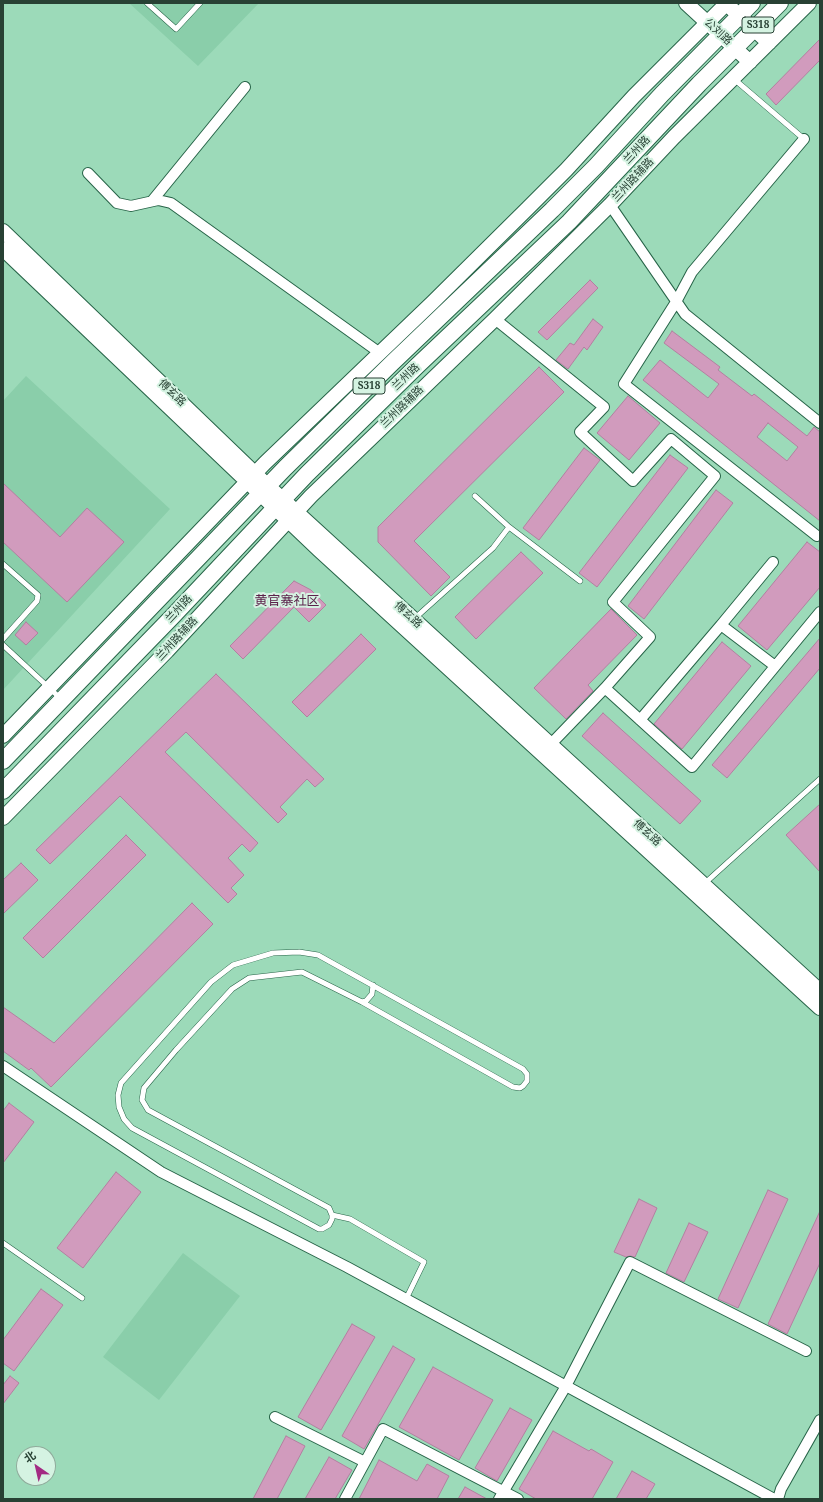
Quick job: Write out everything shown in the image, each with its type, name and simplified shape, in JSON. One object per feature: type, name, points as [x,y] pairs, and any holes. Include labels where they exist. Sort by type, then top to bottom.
[{"type":"main road","name":"兰州路","points":[[3,761],[264,490],[392,363],[552,210],[596,166],[662,94],[752,3]]},
{"type":"main road","name":"兰州路","points":[[3,791],[167,622],[278,504],[417,366],[569,222],[699,84],[780,3]]},
{"type":"street","name":"公刘路","points":[[686,3],[750,62]]},
{"type":"street","points":[[3,736],[251,478],[566,170],[634,96],[727,3],[769,43]]},
{"type":"street","name":"兰州路辅路","points":[[3,818],[167,651],[292,516],[610,205],[674,137],[809,3]]},
{"type":"street","points":[[152,202],[245,87]]},
{"type":"street","points":[[804,138],[692,272],[676,302],[624,384],[817,536]]},
{"type":"street","points":[[88,173],[117,203],[132,206],[158,200],[171,203],[380,353]]},
{"type":"street","points":[[610,205],[685,314],[820,423]]},
{"type":"street","name":"傅玄路","points":[[3,231],[251,478]]},
{"type":"street","name":"傅玄路","points":[[3,249],[278,504],[413,619],[820,991]]},
{"type":"street","points":[[495,319],[604,407],[580,432],[633,481],[671,439],[715,476],[613,602],[650,637],[605,688],[550,744]]},
{"type":"street","name":"傅玄路","points":[[292,516],[820,1008]]},
{"type":"street","points":[[640,720],[722,625],[773,562]]},
{"type":"street","points":[[605,688],[692,768],[820,612]]},
{"type":"street","points":[[722,625],[775,666]]},
{"type":"street","points":[[3,1066],[161,1172],[347,1267],[774,1499]]},
{"type":"street","points":[[501,1495],[566,1386],[630,1262],[806,1351]]},
{"type":"street","points":[[276,1417],[365,1462]]},
{"type":"street","points":[[778,1499],[781,1489],[820,1420]]},
{"type":"street","points":[[345,1499],[383,1429],[501,1495],[518,1499]]},
{"type":"lane","points":[[147,3],[176,29],[200,3]]},
{"type":"lane","points":[[733,79],[804,138]]},
{"type":"lane","points":[[475,496],[508,527],[580,581]]},
{"type":"lane","points":[[413,619],[493,548],[508,527]]},
{"type":"lane","points":[[3,564],[38,595],[37,600],[3,639]]},
{"type":"lane","points":[[3,645],[62,700]]},
{"type":"lane","points":[[704,885],[820,780]]},
{"type":"lane","points":[[299,952],[318,955],[373,985],[523,1068],[527,1074],[525,1084],[520,1088],[513,1087],[362,1002],[302,972],[249,978],[232,989],[176,1050],[144,1088],[142,1094],[142,1100],[148,1110],[329,1208],[332,1219],[329,1225],[322,1229],[132,1128],[124,1118],[119,1107],[118,1095],[121,1083],[211,982],[233,965],[273,953],[299,952]]},
{"type":"lane","points":[[362,1002],[366,1001],[372,994],[373,985]]},
{"type":"lane","points":[[332,1215],[350,1219],[424,1262],[406,1299]]},
{"type":"lane","points":[[3,1243],[82,1298]]},
{"type":"shaded area","points":[[129,3],[259,3],[198,66]]},
{"type":"shaded area","points":[[26,376],[170,509],[3,690],[3,401]]},
{"type":"shaded area","points":[[183,1253],[240,1296],[159,1400],[103,1357]]},
{"type":"building","points":[[820,39],[820,60],[776,105],[766,94]]},
{"type":"building","points":[[590,280],[598,288],[547,340],[538,332]]},
{"type":"building","points":[[593,319],[603,327],[587,350],[584,347],[568,369],[556,360],[570,343],[574,345]]},
{"type":"building","points":[[672,331],[720,367],[718,370],[752,396],[754,394],[807,436],[814,427],[820,432],[820,521],[643,380],[660,360],[708,398],[719,384],[664,343]],"holes":[[[768,423],[798,447],[787,461],[757,437]]]},
{"type":"building","points":[[539,367],[564,392],[414,541],[450,577],[431,596],[378,542],[378,527]]},
{"type":"building","points":[[628,396],[660,423],[629,460],[597,433]]},
{"type":"building","points":[[584,448],[600,460],[539,540],[523,528]]},
{"type":"building","points":[[670,455],[688,468],[597,587],[579,573]]},
{"type":"building","points":[[3,483],[60,537],[87,508],[124,542],[67,602],[3,542]]},
{"type":"building","points":[[716,490],[733,503],[644,619],[628,606]]},
{"type":"building","points":[[807,542],[820,552],[820,587],[767,650],[738,626]]},
{"type":"building","points":[[521,552],[543,573],[476,639],[455,617]]},
{"type":"building","points":[[294,581],[311,590],[326,605],[309,622],[294,607],[243,659],[230,646]]},
{"type":"building","points":[[611,609],[637,635],[588,685],[593,691],[566,719],[534,688]]},
{"type":"building","points":[[26,622],[38,633],[26,645],[15,635]]},
{"type":"building","points":[[361,634],[376,649],[307,717],[292,702]]},
{"type":"building","points":[[820,638],[820,668],[727,778],[712,765]]},
{"type":"building","points":[[722,642],[751,666],[682,749],[654,724]]},
{"type":"building","points":[[216,674],[324,779],[315,787],[307,779],[280,807],[287,814],[278,823],[186,732],[165,752],[258,843],[250,852],[242,844],[228,858],[244,875],[231,888],[237,894],[228,903],[120,796],[50,864],[36,850]]},
{"type":"building","points":[[603,713],[701,801],[680,824],[582,736]]},
{"type":"building","points":[[820,804],[820,872],[786,835]]},
{"type":"building","points":[[126,835],[146,855],[43,958],[23,938]]},
{"type":"building","points":[[21,863],[38,880],[3,914],[3,880]]},
{"type":"building","points":[[192,903],[213,924],[51,1087],[31,1068],[29,1070],[3,1051],[3,1007],[54,1043]]},
{"type":"building","points":[[9,1103],[34,1122],[3,1163],[3,1111]]},
{"type":"building","points":[[116,1172],[141,1192],[83,1268],[57,1248]]},
{"type":"building","points":[[768,1190],[788,1199],[738,1308],[718,1299]]},
{"type":"building","points":[[639,1199],[657,1208],[635,1257],[626,1257],[614,1252]]},
{"type":"building","points":[[820,1211],[820,1263],[787,1334],[768,1324]]},
{"type":"building","points":[[689,1223],[708,1232],[684,1282],[666,1273]]},
{"type":"building","points":[[41,1289],[63,1305],[14,1371],[3,1363],[3,1340]]},
{"type":"building","points":[[352,1324],[375,1337],[321,1430],[298,1417]]},
{"type":"building","points":[[393,1346],[415,1359],[364,1449],[342,1436]]},
{"type":"building","points":[[433,1367],[493,1400],[459,1460],[399,1427]]},
{"type":"building","points":[[10,1376],[19,1383],[3,1404],[3,1385]]},
{"type":"building","points":[[510,1408],[532,1420],[497,1481],[475,1468]]},
{"type":"building","points":[[553,1431],[589,1451],[591,1449],[613,1462],[592,1499],[536,1499],[519,1489]]},
{"type":"building","points":[[286,1436],[305,1446],[277,1499],[253,1499]]},
{"type":"building","points":[[329,1457],[352,1470],[335,1499],[305,1499]]},
{"type":"building","points":[[379,1460],[417,1481],[427,1464],[449,1476],[437,1499],[359,1499]]},
{"type":"building","points":[[632,1471],[655,1484],[646,1499],[616,1499]]},
{"type":"building","points":[[465,1487],[487,1499],[458,1499]]},
{"type":"district","name":"黄官寨社区","points":[[287,601]]}]
